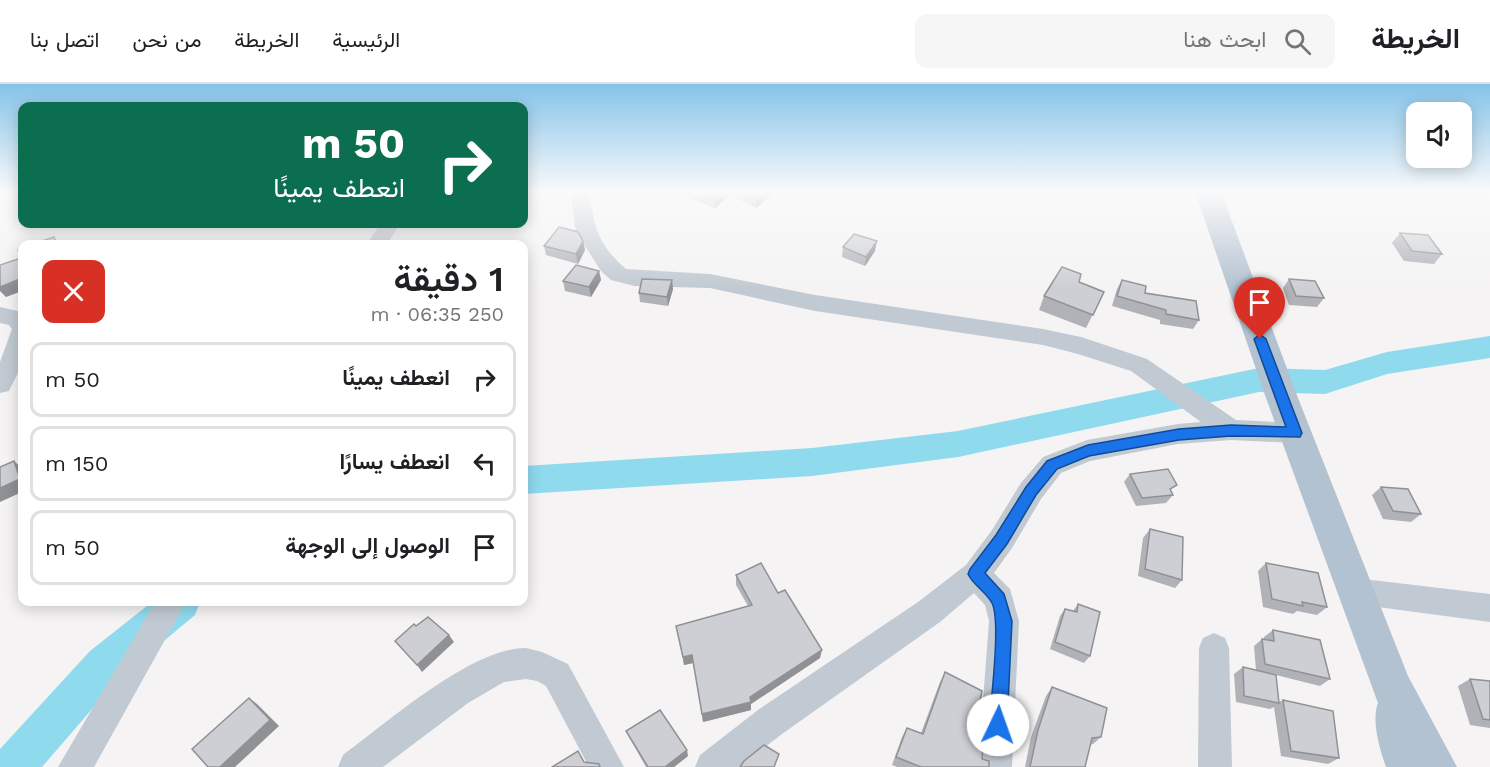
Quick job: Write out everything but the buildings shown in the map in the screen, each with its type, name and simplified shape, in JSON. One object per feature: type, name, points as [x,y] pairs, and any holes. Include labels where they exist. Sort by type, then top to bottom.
[{"type":"main road","points":[[1220,224],[1282,398],[1392,688],[1436,767]]},
{"type":"main road","points":[[1392,688],[1402,750],[1408,767]]},
{"type":"street","points":[[584,224],[586,232],[609,266],[619,275],[635,279],[710,281],[815,303],[1043,337],[1081,346],[1139,365],[1231,430]]},
{"type":"street","points":[[0,315],[18,320]]},
{"type":"street","points":[[0,384],[18,341]]},
{"type":"street","points":[[712,767],[770,722],[929,612],[976,574],[1002,539],[1031,491],[1052,465],[1088,451],[1179,434],[1231,430],[1295,433]]},
{"type":"street","points":[[976,574],[999,599],[1004,621],[995,767]]},
{"type":"street","points":[[1355,591],[1490,608]]},
{"type":"street","points":[[75,767],[169,606]]},
{"type":"street","points":[[1214,648],[1215,767]]},
{"type":"street","points":[[355,767],[430,711],[488,673],[513,664],[528,663],[544,666],[557,675],[607,767]]},
{"type":"waterway","points":[[528,480],[812,462],[958,444],[1259,380],[1325,382],[1387,363],[1490,347]]},
{"type":"waterway","points":[[13,767],[104,665],[176,606]]},
{"type":"route","points":[[998,725],[1004,621],[999,599],[976,574],[1002,539],[1031,491],[1052,465],[1088,451],[1179,434],[1231,430],[1295,433],[1260,339]]}]
